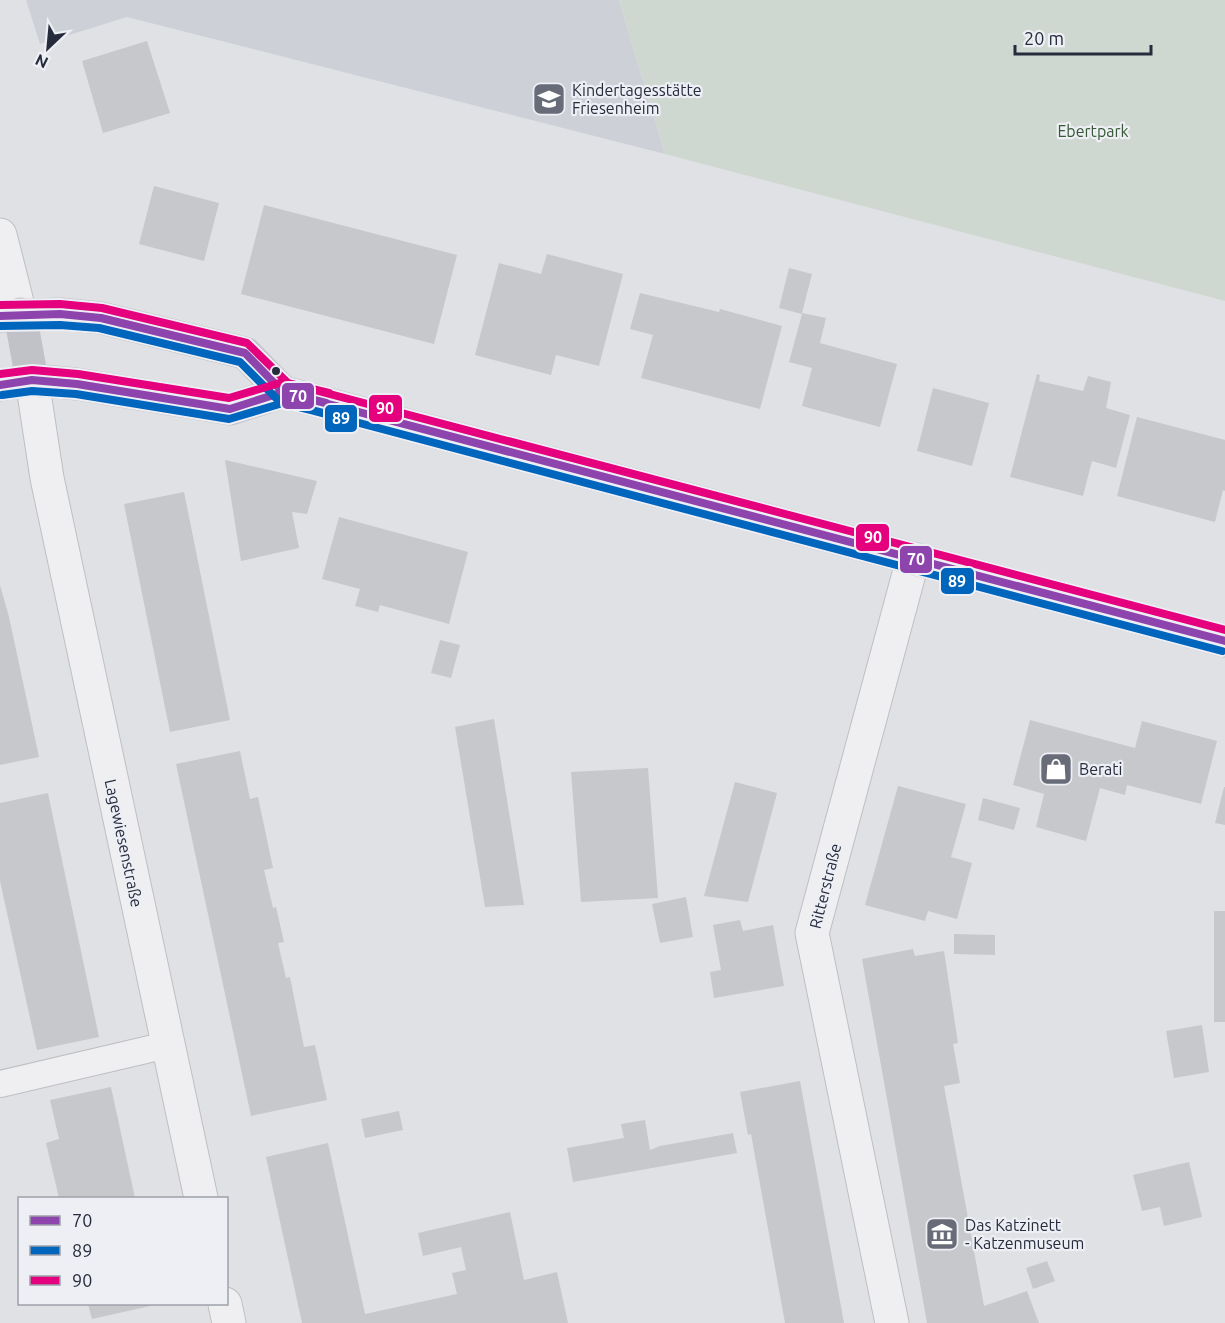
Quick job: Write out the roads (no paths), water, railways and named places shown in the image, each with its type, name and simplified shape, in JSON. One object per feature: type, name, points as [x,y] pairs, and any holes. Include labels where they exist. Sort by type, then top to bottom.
[{"type":"main road","points":[[32,380],[10,315],[60,314],[101,318],[245,353],[283,392],[1225,641]]},
{"type":"main road","points":[[0,385],[32,380],[97,387],[230,408],[283,392]]},
{"type":"street","points":[[0,235],[10,315]]},
{"type":"street","name":"Lagewiesenstraße","points":[[32,380],[47,478],[201,1197]]},
{"type":"street","name":"Ritterstraße","points":[[892,1323],[812,933],[913,559]]},
{"type":"street","points":[[225,1305],[229,1323]]},
{"type":"lane","points":[[0,1084],[167,1045]]},
{"type":"place","name":"Kindertagesstätte Friesenheim","points":[[549,99]]},
{"type":"place","name":"Berati","points":[[1056,769]]},
{"type":"place","name":"Das Katzinett - Katzenmuseum","points":[[942,1234]]},
{"type":"park label","name":"Ebertpark","points":[[1093,131]]}]
